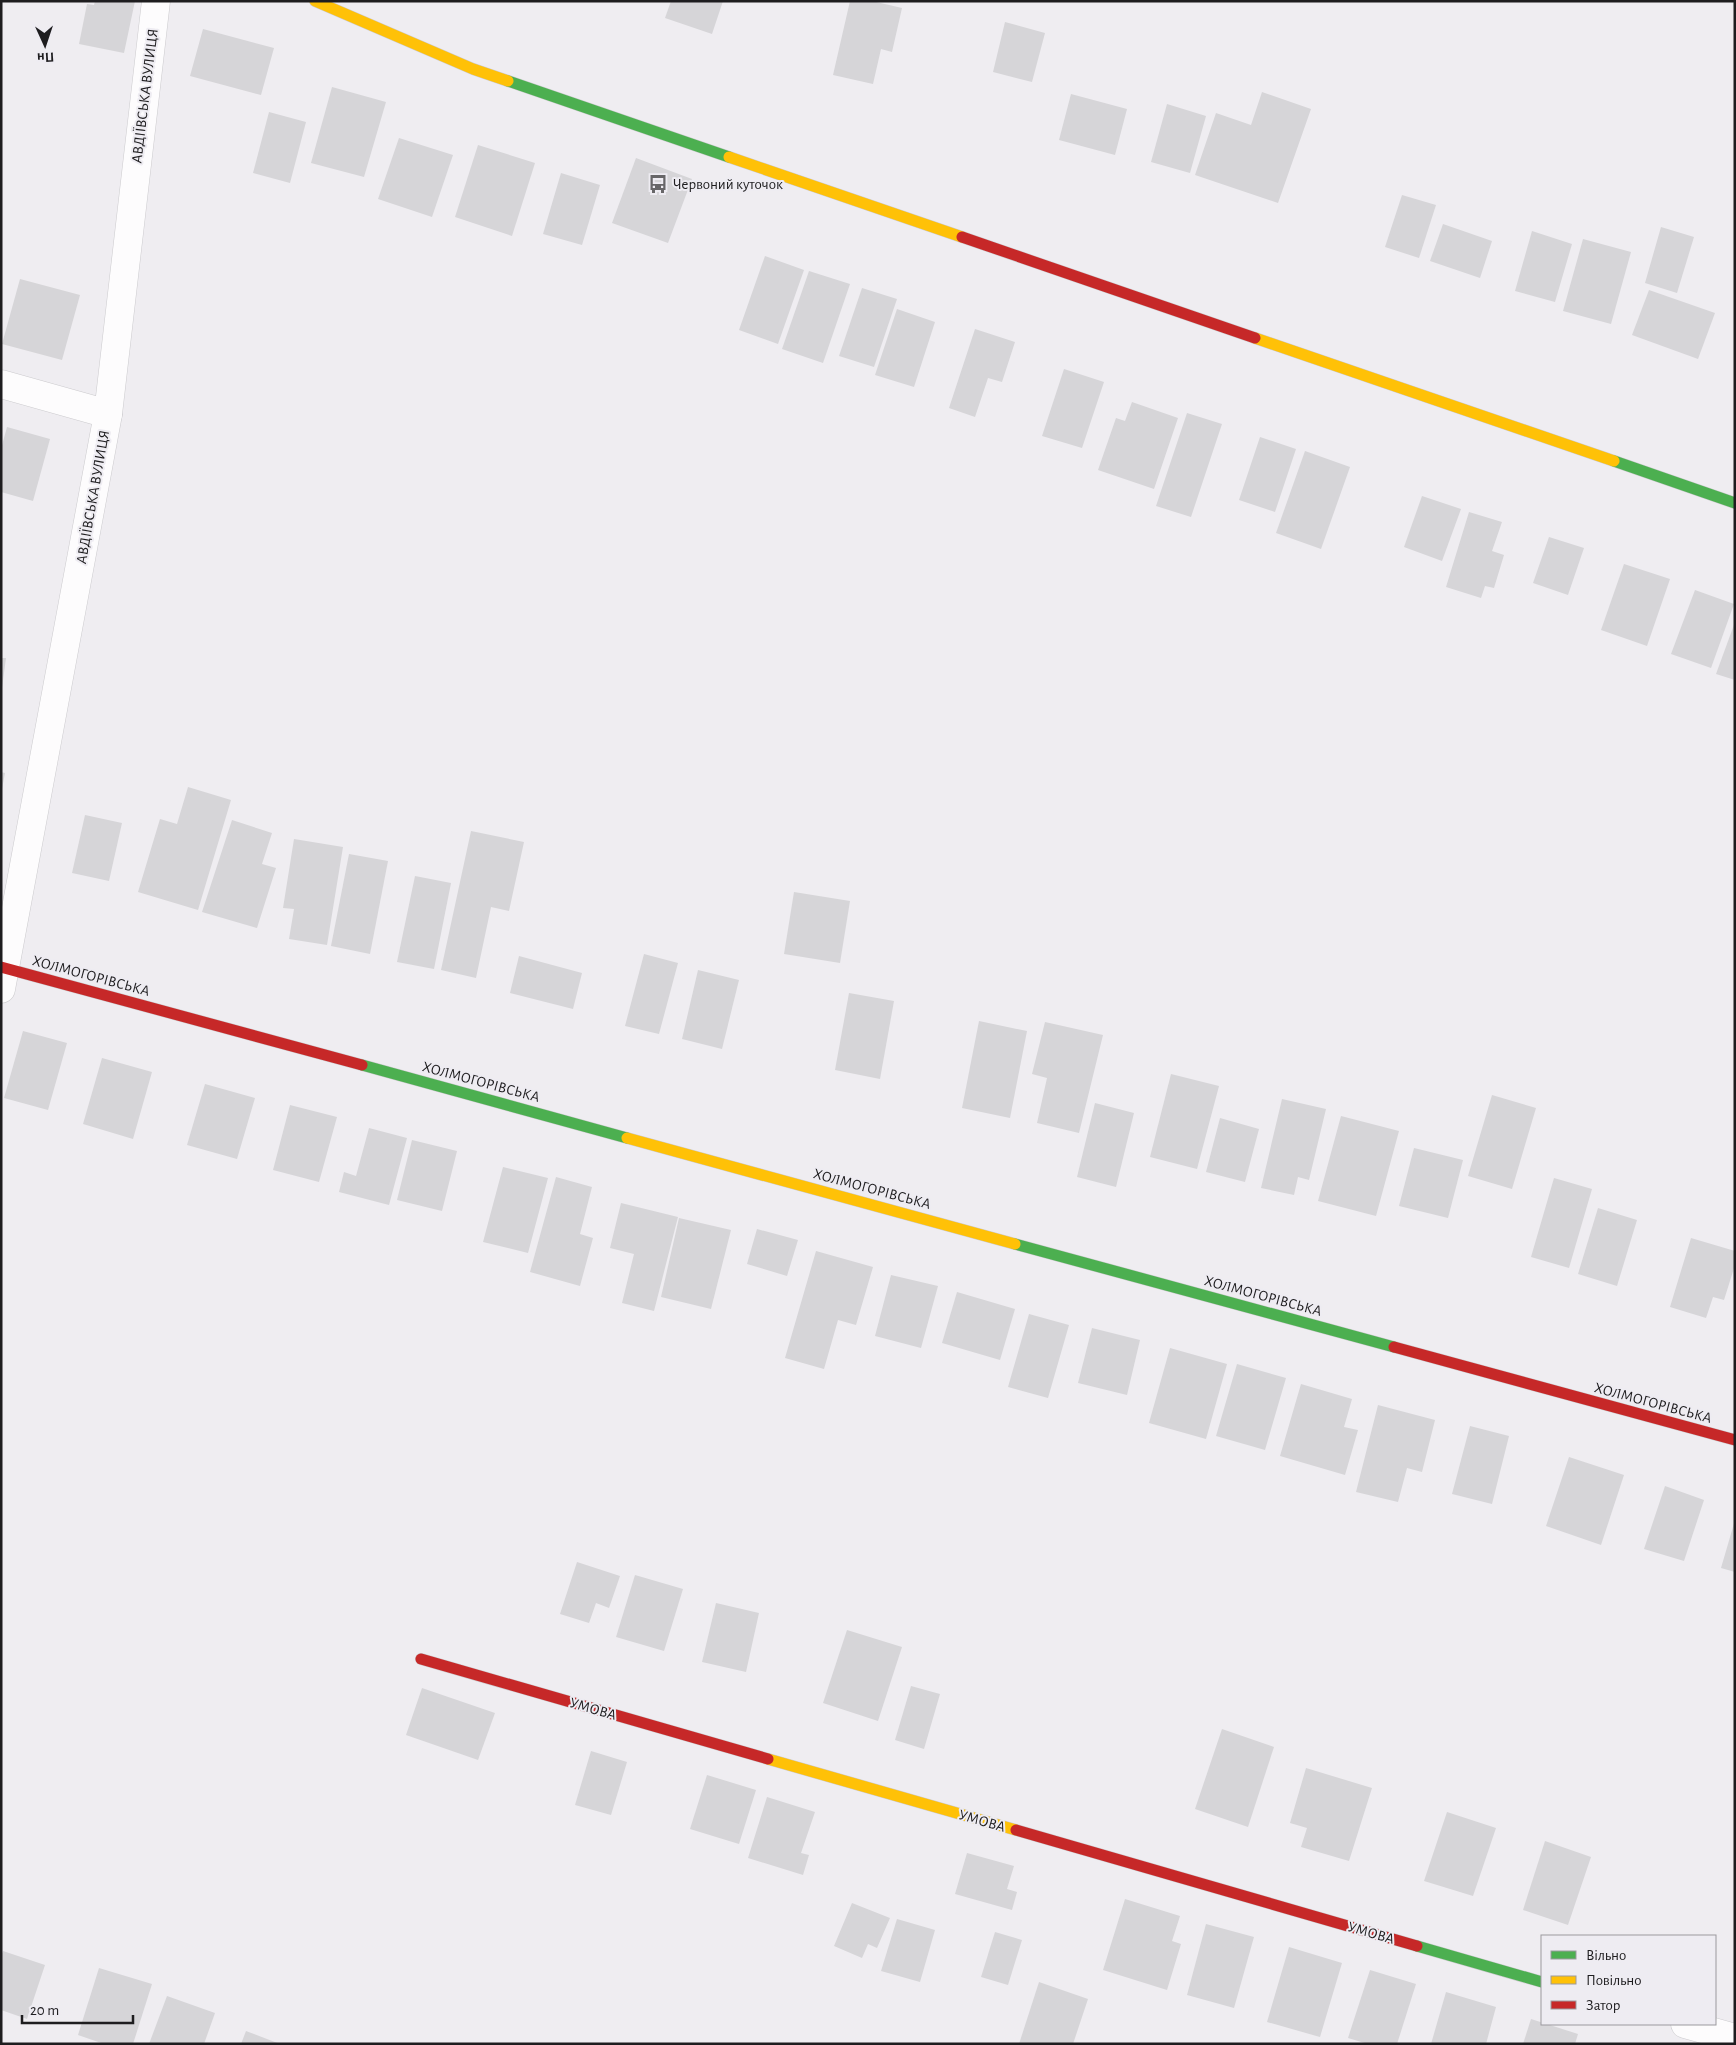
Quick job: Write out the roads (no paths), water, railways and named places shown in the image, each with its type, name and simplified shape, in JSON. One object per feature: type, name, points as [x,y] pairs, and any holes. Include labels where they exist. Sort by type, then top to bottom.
[{"type":"street","name":"АВДІЇВСЬКА ВУЛИЦЯ","points":[[3,975],[108,414],[156,1]]},
{"type":"street","points":[[316,1],[473,69],[1735,503]]},
{"type":"street","points":[[1,384],[108,414]]},
{"type":"street","name":"ХОЛМОГОРІВСЬКА","points":[[3,975],[1735,1440]]},
{"type":"street","name":"УМОВА","points":[[422,1659],[1541,1982]]},
{"type":"street","points":[[1690,2025],[1735,2038]]},
{"type":"place","name":"Червоний куточок","points":[[658,184]]}]
